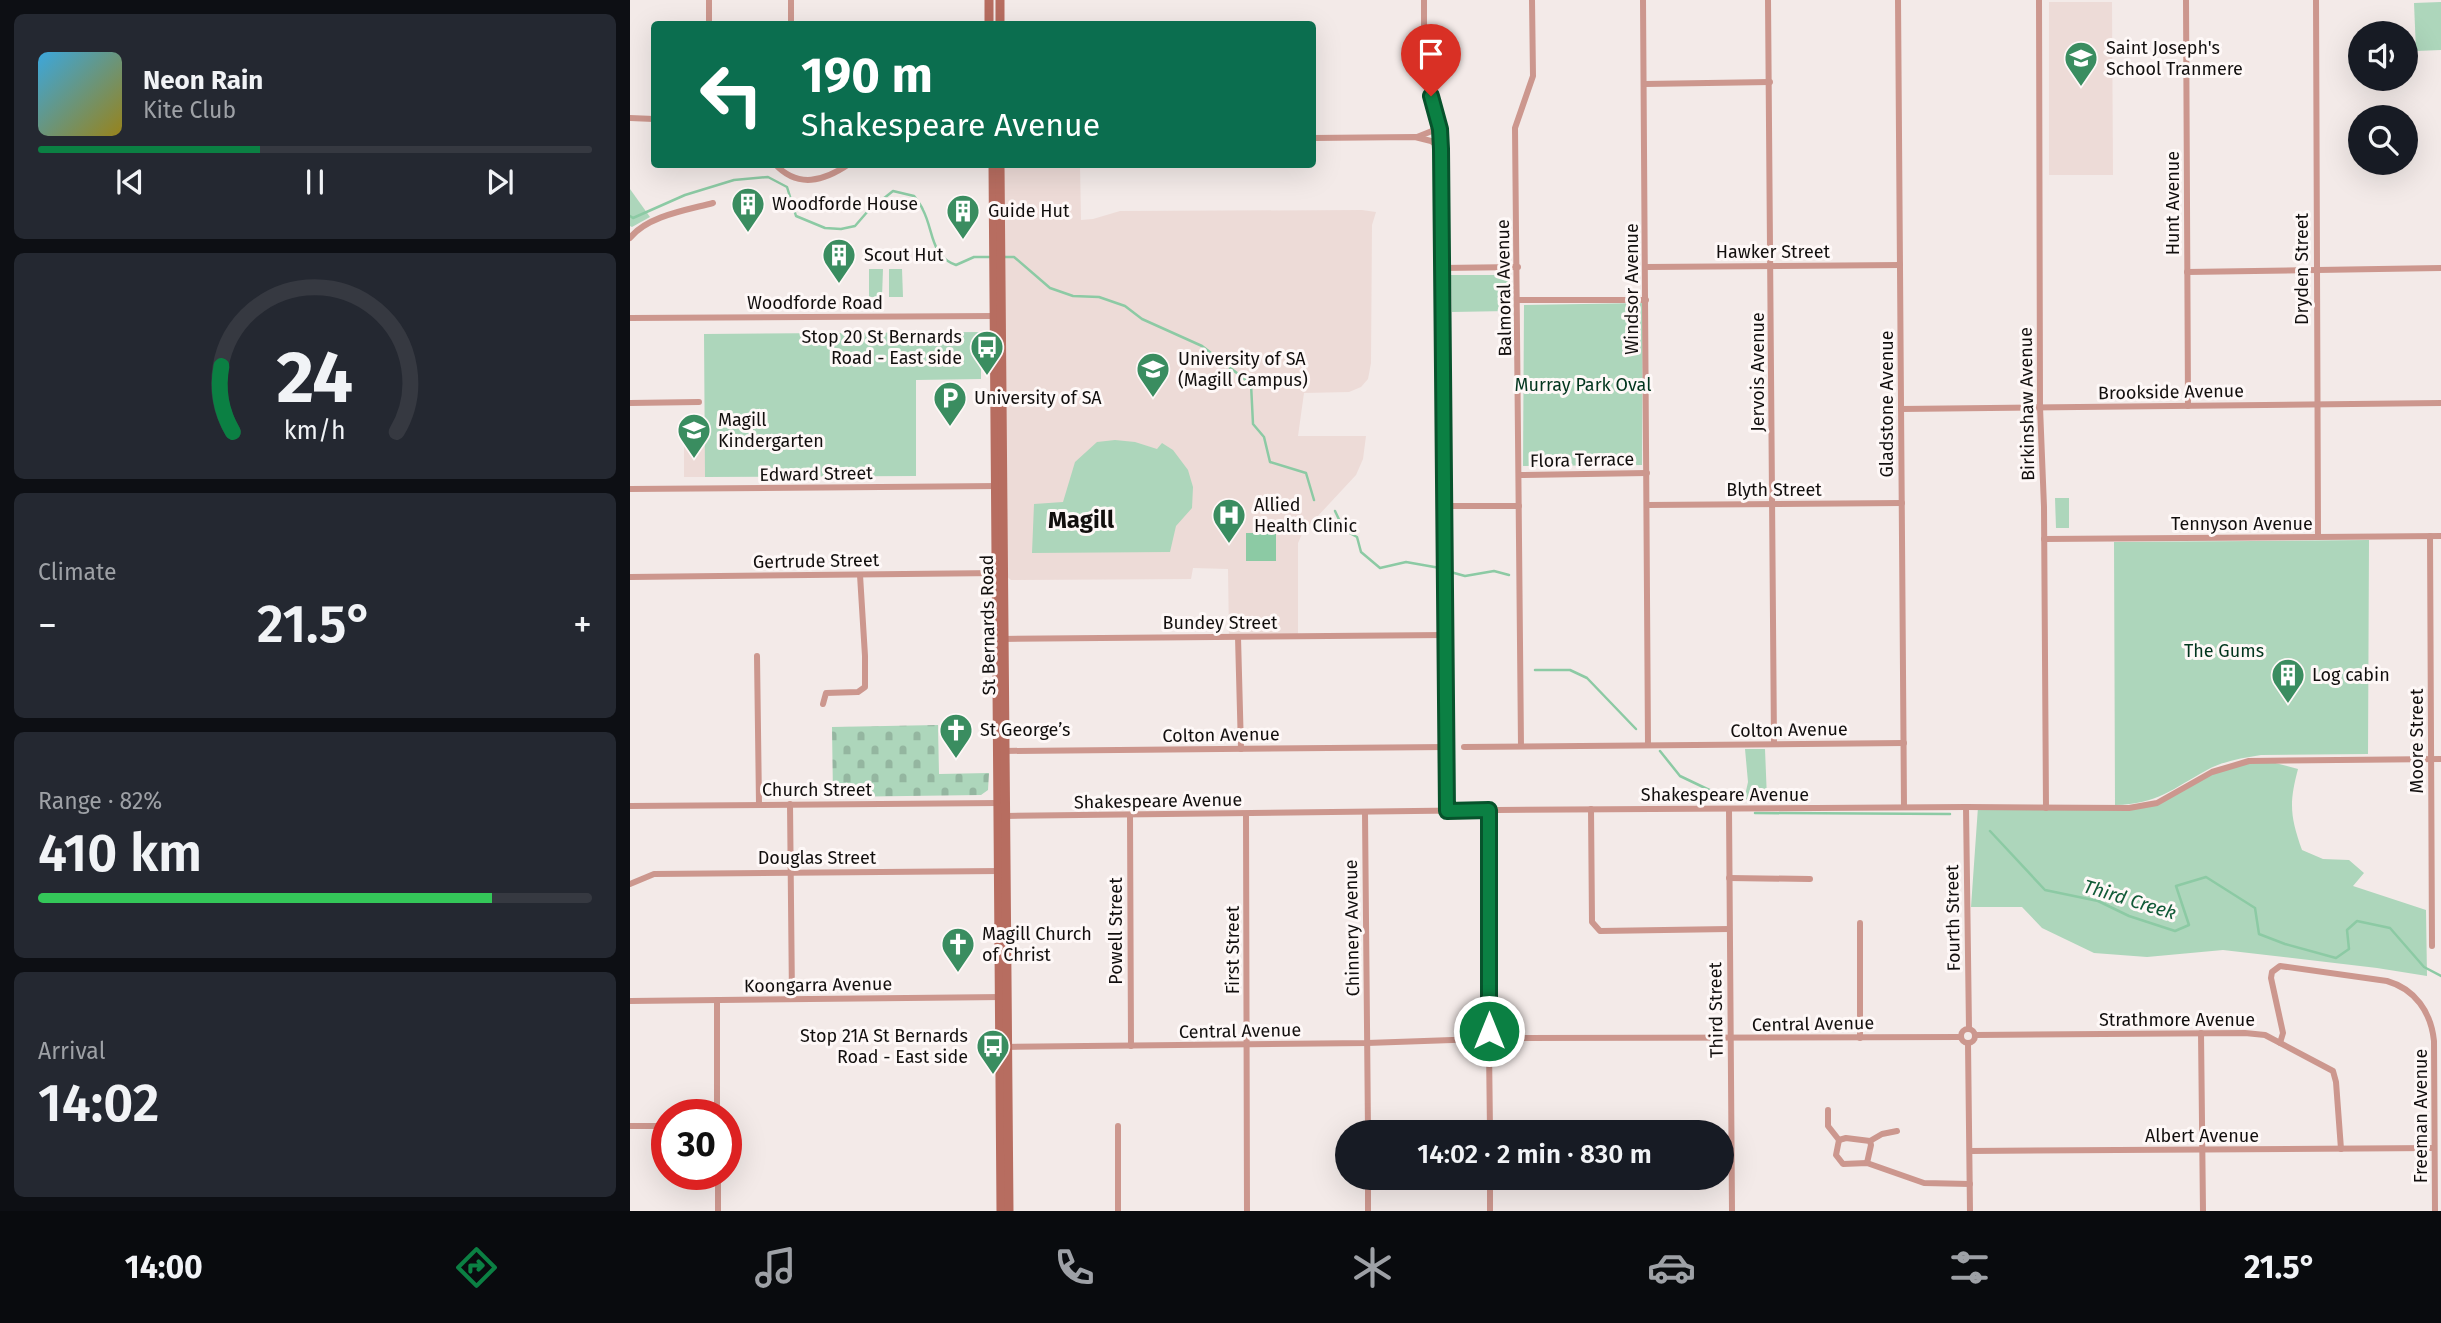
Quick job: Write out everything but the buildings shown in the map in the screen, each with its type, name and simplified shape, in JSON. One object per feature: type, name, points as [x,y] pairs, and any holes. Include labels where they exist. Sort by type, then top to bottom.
[{"type":"main road","points":[[989,0],[989,21]]},
{"type":"main road","points":[[1000,0],[1000,21]]},
{"type":"main road","name":"St Bernards Road","points":[[993,168],[997,269]]},
{"type":"main road","name":"St Bernards Road","points":[[1000,168],[997,316],[1003,997],[1001,1211]]},
{"type":"main road","name":"St Bernards Road","points":[[1003,1047],[1009,1211]]},
{"type":"street","points":[[709,0],[709,21]]},
{"type":"street","points":[[791,0],[791,21]]},
{"type":"street","points":[[1423,0],[1424,69],[1438,122],[1441,149],[1447,811]]},
{"type":"street","name":"Balmoral Avenue","points":[[1521,747],[1519,300],[1515,128],[1534,69],[1532,0]]},
{"type":"street","name":"Windsor Avenue","points":[[1643,0],[1648,745]]},
{"type":"street","name":"Jervois Avenue","points":[[1768,0],[1774,744]]},
{"type":"street","name":"Gladstone Avenue","points":[[1898,0],[1904,807]]},
{"type":"street","name":"Birkinshaw Avenue","points":[[2039,0],[2040,407],[2046,808]]},
{"type":"street","name":"Hunt Avenue","points":[[2186,0],[2188,406]]},
{"type":"street","name":"Dryden Street","points":[[2316,0],[2318,537]]},
{"type":"street","points":[[1645,84],[1770,82]]},
{"type":"street","points":[[630,118],[651,118]]},
{"type":"street","points":[[1415,138],[1432,131],[1438,122]]},
{"type":"street","points":[[1316,138],[1415,138],[1435,142],[1441,149]]},
{"type":"street","points":[[779,168],[803,181],[820,180],[842,168]]},
{"type":"street","points":[[630,238],[638,229],[713,203]]},
{"type":"street","name":"Hawker Street","points":[[1646,267],[1900,265]]},
{"type":"street","points":[[1442,268],[1518,268]]},
{"type":"street","points":[[2187,272],[2441,268]]},
{"type":"street","points":[[1519,300],[1646,300]]},
{"type":"street","name":"Woodforde Road","points":[[630,318],[997,316]]},
{"type":"street","points":[[630,402],[699,402]]},
{"type":"street","name":"Brookside Avenue","points":[[1901,409],[2441,403]]},
{"type":"street","name":"Flora Terrace","points":[[1519,475],[1647,473]]},
{"type":"street","name":"Edward Street","points":[[630,489],[999,486]]},
{"type":"street","name":"Blyth Street","points":[[1647,505],[1902,503]]},
{"type":"street","points":[[1443,506],[1519,506]]},
{"type":"street","name":"Tennyson Avenue","points":[[2044,539],[2441,536]]},
{"type":"street","name":"Moore Street","points":[[2430,537],[2432,946]]},
{"type":"street","name":"Gertrude Street","points":[[630,577],[999,573]]},
{"type":"street","points":[[823,704],[827,693],[858,692],[864,687],[865,656],[860,575]]},
{"type":"street","name":"Bundey Street","points":[[1000,639],[1445,635]]},
{"type":"street","points":[[1238,637],[1241,749]]},
{"type":"street","points":[[757,656],[759,804]]},
{"type":"street","name":"Colton Avenue","points":[[1464,747],[1904,743]]},
{"type":"street","name":"Colton Avenue","points":[[1001,751],[1446,747]]},
{"type":"street","name":"Shakespeare Avenue","points":[[1002,816],[1904,807],[2129,808],[2158,803],[2222,768],[2260,760],[2441,759]]},
{"type":"street","name":"Church Street","points":[[630,806],[1001,803]]},
{"type":"street","points":[[790,804],[792,999]]},
{"type":"street","name":"Fourth Street","points":[[1966,807],[1969,1029]]},
{"type":"street","name":"Third Street","points":[[1729,809],[1731,1120]]},
{"type":"street","points":[[1489,810],[1489,1031]]},
{"type":"street","points":[[1591,810],[1592,922],[1600,931],[1729,929]]},
{"type":"street","name":"Chinnery Avenue","points":[[1365,813],[1368,1120]]},
{"type":"street","name":"First Street","points":[[1246,814],[1247,1211]]},
{"type":"street","name":"Powell Street","points":[[1130,815],[1130,1046]]},
{"type":"street","name":"Douglas Street","points":[[630,884],[654,874],[1002,871]]},
{"type":"street","points":[[1730,878],[1810,879]]},
{"type":"street","points":[[2432,887],[2441,887]]},
{"type":"street","points":[[1860,923],[1860,1038]]},
{"type":"street","name":"Freeman Avenue","points":[[2280,1042],[2283,1033],[2271,978],[2272,972],[2280,966],[2398,984],[2410,993],[2428,1013],[2433,1028],[2438,1119],[2434,1148],[2435,1211]]},
{"type":"street","name":"Koongarra Avenue","points":[[630,1001],[1003,997]]},
{"type":"street","points":[[717,1000],[717,1099]]},
{"type":"street","points":[[1969,1029],[1974,1031],[1975,1035],[1973,1041],[1968,1043],[1961,1037],[1963,1031],[1969,1029]]},
{"type":"street","points":[[1489,1031],[1495,1033],[1497,1038],[1495,1045],[1489,1047],[1483,1044],[1481,1039],[1484,1033],[1489,1031]]},
{"type":"street","points":[[2201,1033],[2203,1211]]},
{"type":"street","name":"Strathmore Avenue","points":[[1975,1035],[2257,1033],[2280,1042],[2334,1073],[2341,1149]]},
{"type":"street","name":"Central Avenue","points":[[1497,1038],[1961,1037]]},
{"type":"street","name":"Central Avenue","points":[[1003,1047],[1248,1045],[1481,1039]]},
{"type":"street","points":[[1968,1043],[1970,1211]]},
{"type":"street","points":[[1489,1047],[1490,1120]]},
{"type":"street","points":[[1828,1110],[1828,1126],[1839,1140]]},
{"type":"street","points":[[630,1126],[651,1126]]},
{"type":"street","points":[[1118,1126],[1118,1211]]},
{"type":"street","points":[[1839,1140],[1846,1138],[1870,1141],[1882,1134],[1897,1132]]},
{"type":"street","points":[[1839,1140],[1836,1150],[1840,1162],[1845,1164],[1867,1163],[1924,1183],[1969,1184]]},
{"type":"street","points":[[1867,1163],[1870,1141]]},
{"type":"street","name":"Albert Avenue","points":[[1970,1151],[2434,1148]]},
{"type":"street","points":[[718,1190],[718,1211]]},
{"type":"street","points":[[1368,1190],[1368,1211]]},
{"type":"street","points":[[1490,1190],[1490,1211]]},
{"type":"street","name":"Third Street","points":[[1732,1190],[1732,1211]]},
{"type":"shaded area","name":"Saint Joseph's School Tranmere","points":[[2049,2],[2112,2],[2113,175],[2049,175]]},
{"type":"shaded area","name":"University of SA (Magill Campus)","points":[[1000,168],[1080,168],[1081,220],[1120,211],[1376,212],[1372,225],[1371,363],[1368,379],[1361,387],[1349,392],[1304,393],[1298,436],[1366,436],[1363,459],[1356,475],[1303,532],[1298,543],[1298,637],[1229,637],[1228,569],[1193,568],[1191,579],[1011,580],[1003,573]]},
{"type":"shaded area","name":"Magill Kindergarten","points":[[684,442],[705,442],[705,477],[684,477]]},
{"type":"shaded area","points":[[1246,533],[1276,533],[1276,561],[1246,561]]},
{"type":"green space","points":[[2441,2],[2441,50],[2418,51],[2418,21],[2415,21],[2414,3]]},
{"type":"green space","points":[[630,189],[650,217],[632,227],[630,226]]},
{"type":"green space","points":[[869,269],[883,269],[882,297],[869,297]]},
{"type":"green space","points":[[889,269],[902,269],[903,297],[889,297]]},
{"type":"green space","points":[[1451,275],[1508,275],[1508,311],[1452,312]]},
{"type":"green space","name":"Murray Park Oval","points":[[1643,303],[1642,465],[1523,466],[1524,305]]},
{"type":"green space","points":[[981,332],[981,379],[916,380],[916,476],[705,477],[704,334]]},
{"type":"green space","points":[[1097,442],[1135,442],[1157,449],[1162,443],[1173,450],[1188,470],[1193,487],[1192,508],[1176,526],[1170,552],[1032,553],[1034,504],[1063,502],[1075,462]]},
{"type":"green space","points":[[2055,498],[2069,498],[2069,528],[2056,528]]},
{"type":"green space","name":"The Gums","points":[[2369,540],[2368,754],[2261,755],[2240,759],[2213,767],[2154,798],[2115,805],[2114,542]]},
{"type":"green space","points":[[938,725],[939,774],[989,773],[988,790],[981,795],[833,797],[832,727]]},
{"type":"green space","points":[[1745,749],[1765,749],[1767,799],[1744,800],[1748,782]]},
{"type":"green space","points":[[2260,759],[2298,769],[2292,810],[2302,850],[2323,859],[2349,860],[2364,873],[2353,886],[2426,910],[2427,976],[2223,950],[2147,957],[2094,953],[2042,928],[2022,907],[1971,907],[1978,807],[2146,806],[2212,772]]},
{"type":"waterway","name":"Third Creek","points":[[630,216],[633,218],[685,195],[734,180],[768,177],[787,187],[796,216],[825,228],[841,229],[855,226],[868,211],[893,191],[914,196],[927,218],[937,249],[948,261],[956,265],[974,257],[991,257]]},
{"type":"waterway","name":"Third Creek","points":[[1002,257],[1014,257],[1050,288],[1073,296],[1099,297],[1125,306],[1142,319],[1202,346],[1251,384],[1253,424],[1264,437],[1270,462],[1306,473],[1314,500]]},
{"type":"waterway","name":"Third Creek","points":[[1335,511],[1344,530],[1357,537],[1361,552],[1380,568],[1406,562],[1440,568]]},
{"type":"waterway","name":"Third Creek","points":[[1447,571],[1465,576],[1494,571],[1509,575]]},
{"type":"waterway","name":"Third Creek","points":[[1535,670],[1570,670],[1587,678],[1636,729]]},
{"type":"waterway","name":"Third Creek","points":[[1660,751],[1680,776],[1724,797]]},
{"type":"waterway","name":"Third Creek","points":[[1755,813],[1950,814]]},
{"type":"waterway","name":"Third Creek","points":[[1990,831],[2045,890],[2098,901],[2129,916],[2175,931],[2189,925],[2176,886],[2206,877],[2255,908],[2259,934],[2336,958],[2349,949],[2347,930],[2357,921],[2390,928],[2424,967],[2441,976]]},
{"type":"place","name":"Saint Joseph's School Tranmere","points":[[2081,88]]},
{"type":"place","name":"Woodforde House","points":[[748,234]]},
{"type":"place","name":"Guide Hut","points":[[963,241]]},
{"type":"place","name":"Scout Hut","points":[[839,285]]},
{"type":"place","name":"Stop 20 St Bernards Road - East side","points":[[987,377]]},
{"type":"place","name":"University of SA (Magill Campus)","points":[[1153,399]]},
{"type":"place","name":"University of SA","points":[[950,428]]},
{"type":"place","name":"Magill Kindergarten","points":[[694,460]]},
{"type":"place","name":"Allied Health Clinic","points":[[1229,545]]},
{"type":"place","name":"Log cabin","points":[[2288,705]]},
{"type":"place","name":"St George’s","points":[[956,760]]},
{"type":"place","name":"Magill Church of Christ","points":[[958,974]]},
{"type":"place","name":"Stop 21A St Bernards Road - East side","points":[[993,1076]]},
{"type":"district","name":"Magill","points":[[1081,520]]},
{"type":"route","points":[[1431,96],[1440,129],[1441,149],[1447,811],[1489,810],[1489,1031]]}]
